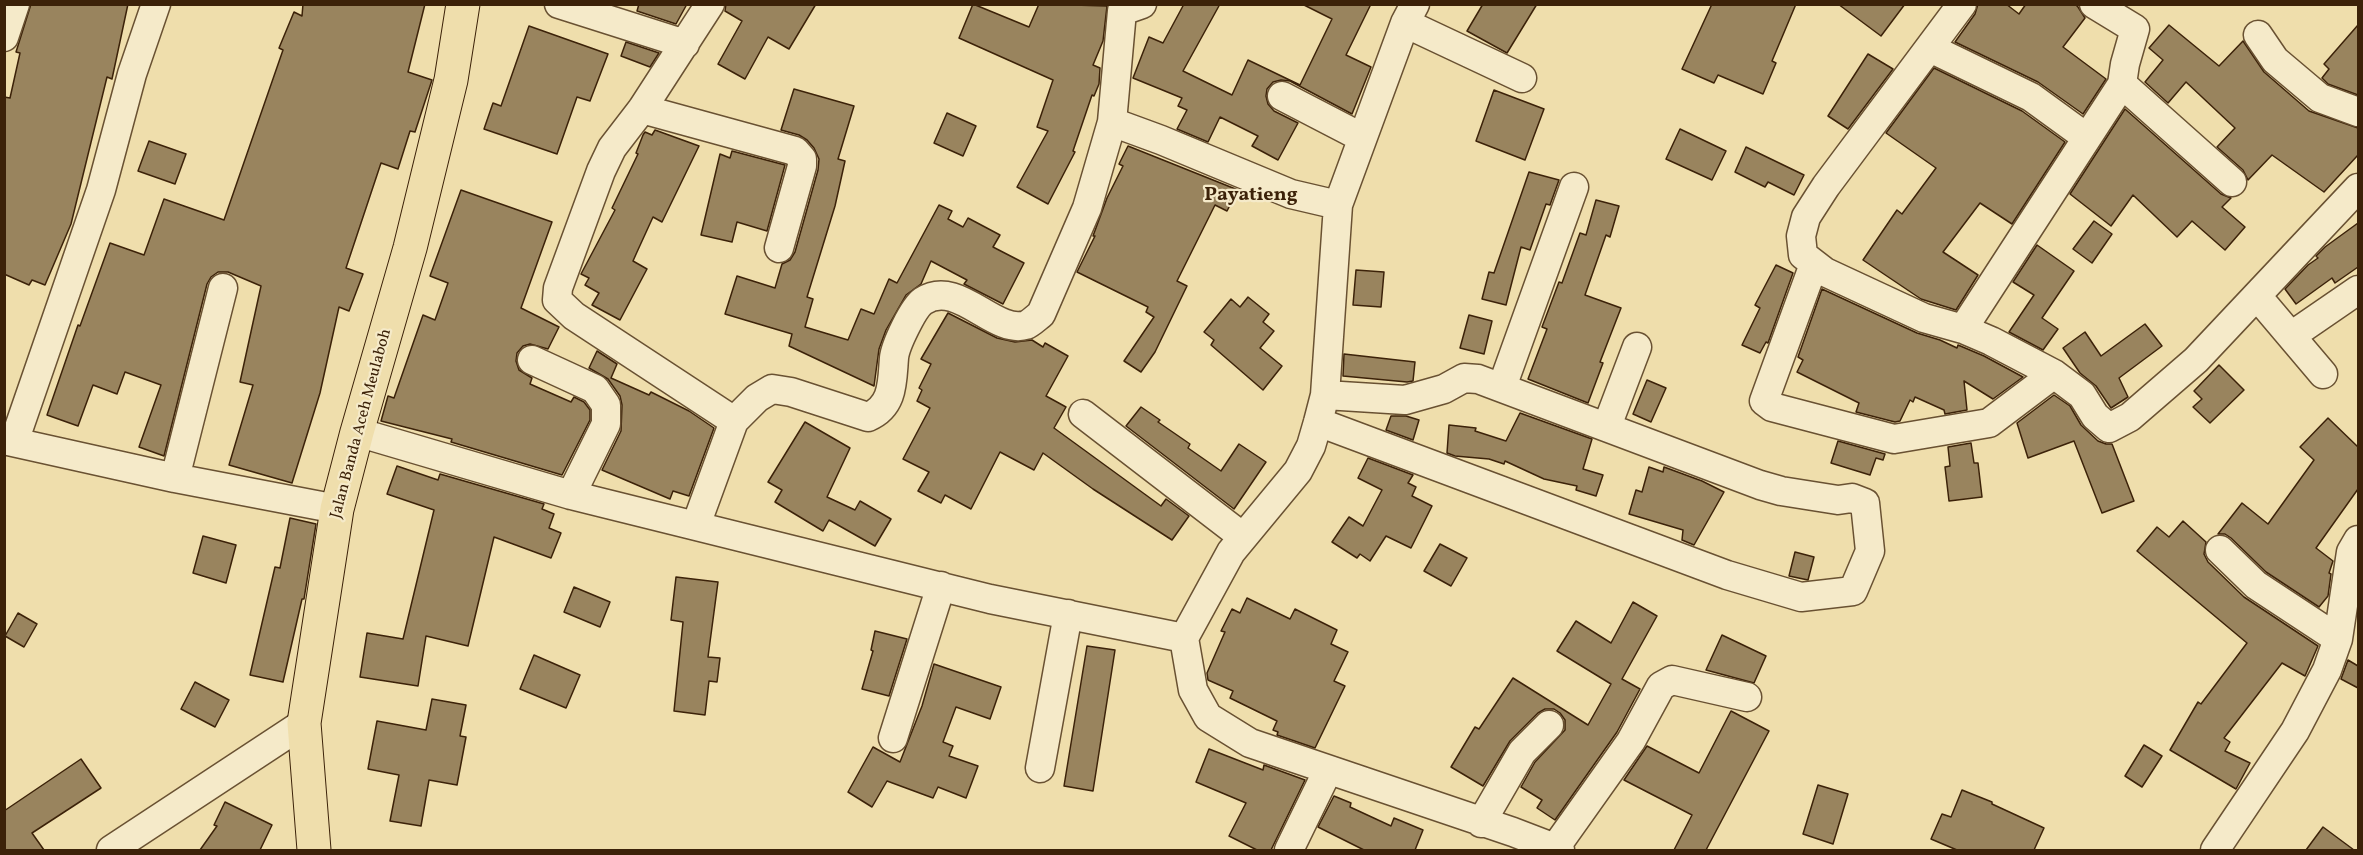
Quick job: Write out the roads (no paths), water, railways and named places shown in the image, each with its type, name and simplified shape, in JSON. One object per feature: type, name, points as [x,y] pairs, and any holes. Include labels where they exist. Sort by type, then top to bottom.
[{"type":"highway","name":"Jalan Banda Aceh Meulaboh","points":[[314,850],[304,723],[337,509],[410,248],[451,80],[463,4]]},
{"type":"street","points":[[4,37],[15,4]]},
{"type":"street","points":[[156,4],[132,74],[101,190],[9,441],[175,478],[337,509]]},
{"type":"street","points":[[559,4],[685,44]]},
{"type":"street","points":[[710,4],[642,109],[612,148],[601,171],[558,288],[557,300],[574,316],[734,421]]},
{"type":"street","points":[[1962,4],[1806,217],[1801,236],[1803,255],[1825,272],[1924,318],[1963,329],[2054,375],[2082,395],[2095,416],[2109,428],[2130,417],[2196,360],[2358,188]]},
{"type":"street","points":[[1963,329],[2122,84],[2135,29],[2094,4]]},
{"type":"street","points":[[696,525],[734,421],[758,398],[772,389],[791,392],[868,417],[877,413],[891,390],[895,372],[894,356],[908,323],[921,303],[935,295],[951,297],[1010,325],[1026,325],[1041,314],[1087,208],[1112,122],[1124,7]]},
{"type":"street","points":[[1522,78],[1410,14],[1361,137],[1338,205],[1322,408],[1311,446],[1298,471],[1231,552],[1184,638],[1193,690],[1208,717],[1250,743],[1557,849],[1631,741],[1661,686],[1672,680],[1747,697]]},
{"type":"street","points":[[2258,35],[2275,60],[2320,98],[2358,112]]},
{"type":"street","points":[[1929,48],[2031,97],[2086,137]]},
{"type":"street","points":[[2122,84],[2232,182]]},
{"type":"street","points":[[1282,96],[1361,137]]},
{"type":"street","points":[[642,109],[795,151],[802,159],[802,166],[779,248]]},
{"type":"street","points":[[1112,122],[1291,194],[1338,205]]},
{"type":"street","points":[[1502,387],[1574,187]]},
{"type":"street","points":[[1814,264],[1764,401],[1772,407],[1894,439],[1989,423],[2054,375]]},
{"type":"street","points":[[175,478],[223,288]]},
{"type":"street","points":[[2291,336],[2358,290]]},
{"type":"street","points":[[2257,296],[2323,374]]},
{"type":"street","points":[[1607,426],[1637,347]]},
{"type":"street","points":[[532,360],[595,389],[606,405],[606,424],[571,495]]},
{"type":"street","points":[[1464,378],[1478,379],[1770,488],[1838,500],[1852,498],[1865,503],[1870,551],[1853,591],[1801,597],[1727,575],[1322,408],[1405,400],[1444,389],[1464,378]]},
{"type":"street","points":[[1083,414],[1243,537]]},
{"type":"street","points":[[357,432],[571,495],[941,586],[1184,638]]},
{"type":"street","points":[[2215,850],[2295,730],[2327,669],[2338,639],[2351,552],[2358,540]]},
{"type":"street","points":[[2220,550],[2256,585],[2338,639]]},
{"type":"street","points":[[893,738],[941,586]]},
{"type":"street","points":[[1040,768],[1068,615]]},
{"type":"street","points":[[111,850],[304,723]]},
{"type":"street","points":[[1481,822],[1522,752],[1549,725]]},
{"type":"street","points":[[1289,850],[1328,770]]},
{"type":"district","name":"Payatieng","points":[[1251,196]]}]
